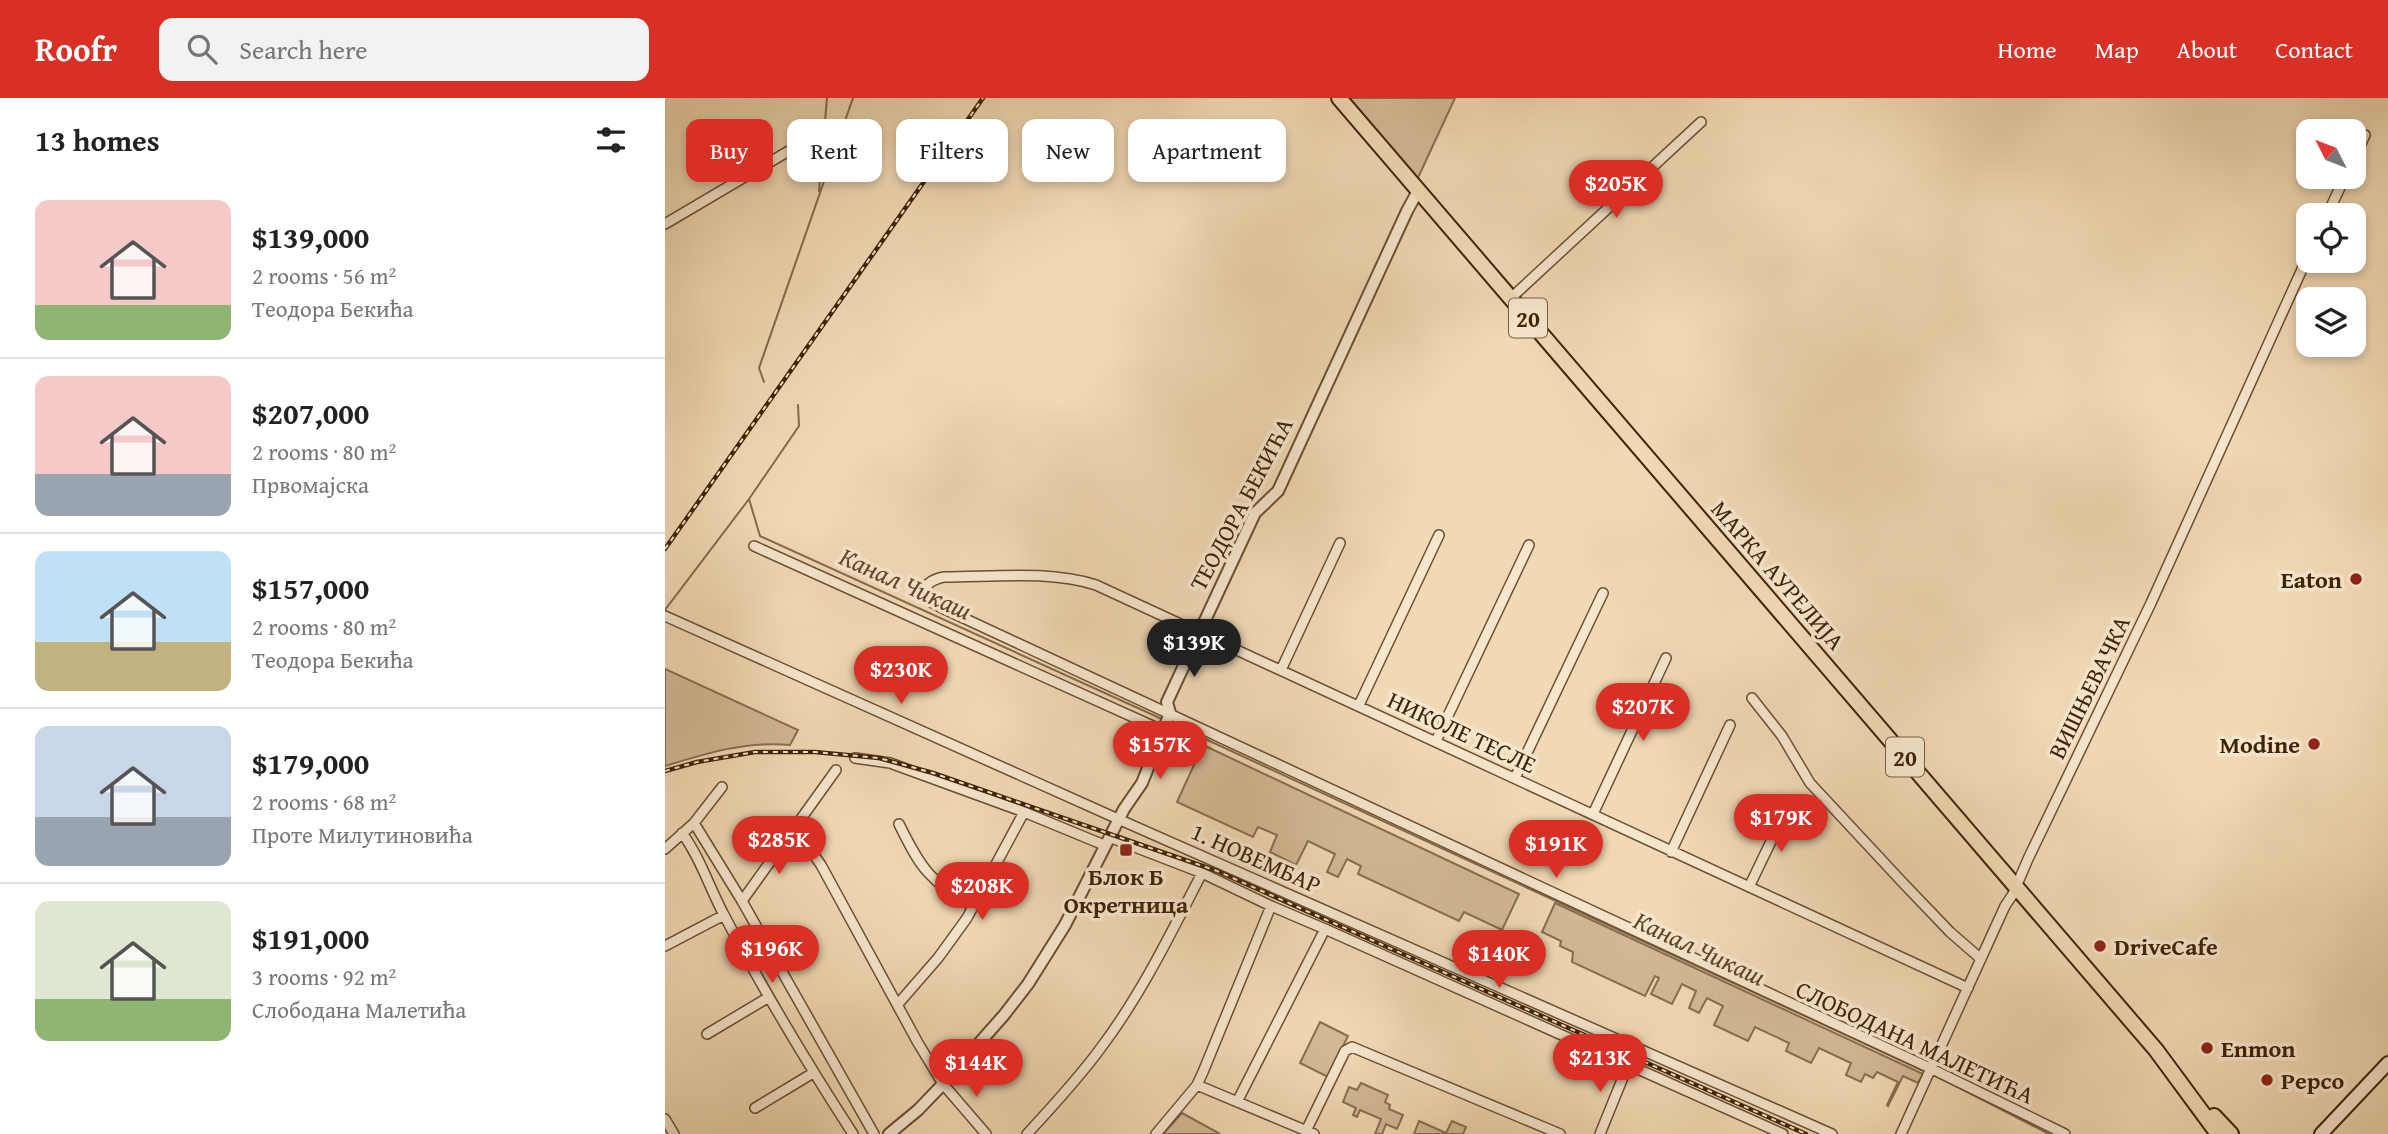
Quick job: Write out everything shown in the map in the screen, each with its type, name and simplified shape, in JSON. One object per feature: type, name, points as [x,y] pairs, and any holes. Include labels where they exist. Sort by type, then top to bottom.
[{"type":"main road","name":"МАРКА АУРЕЛИЈА","points":[[1339,98],[2181,1083],[2231,1134]]},
{"type":"main road","points":[[2321,1134],[2388,1063]]},
{"type":"main road","name":"МАРКА АУРЕЛИЈА","points":[[2181,1083],[2199,1112],[2218,1134]]},
{"type":"street","points":[[1511,298],[1701,122]]},
{"type":"street","points":[[665,224],[787,152]]},
{"type":"street","name":"ТЕОДОРА БЕКИЋА","points":[[889,1134],[918,1110],[1004,1015],[1028,984],[1065,925],[1118,819],[1142,783],[1169,715],[1167,702],[1199,631],[1255,513],[1277,491],[1419,189]]},
{"type":"street","name":"ВИШЊЕВАЧКА","points":[[1902,1134],[2005,906],[2151,603],[2300,273]]},
{"type":"street","points":[[1359,705],[1439,535]]},
{"type":"street","points":[[1281,670],[1340,543]]},
{"type":"street","points":[[1436,741],[1529,545]]},
{"type":"street","points":[[754,546],[1164,730]]},
{"type":"street","name":"НИКОЛЕ ТЕСЛЕ","points":[[927,585],[944,577],[1078,579],[1199,631],[1968,988]]},
{"type":"street","name":"СЛОБОДАНА МАЛЕТИЋА","points":[[927,585],[924,593],[942,608],[1932,1069],[2064,1134]]},
{"type":"street","points":[[1514,778],[1604,593]]},
{"type":"street","name":"1. НОВЕМБАР","points":[[668,618],[1832,1134]]},
{"type":"street","points":[[1593,814],[1666,658]]},
{"type":"street","points":[[1752,698],[1782,736],[1810,783],[1950,932],[1981,958]]},
{"type":"street","points":[[1671,852],[1731,724]]},
{"type":"street","name":"1. НОВЕМБАР","points":[[855,758],[890,763],[1202,873],[1783,1134]]},
{"type":"street","points":[[742,901],[836,770]]},
{"type":"street","points":[[665,849],[694,823],[722,787]]},
{"type":"street","points":[[1749,887],[1787,808]]},
{"type":"street","points":[[898,1004],[938,958],[973,907],[1024,812]]},
{"type":"street","points":[[694,823],[742,901],[874,1134]]},
{"type":"street","points":[[899,824],[918,862],[930,876],[941,888],[973,907]]},
{"type":"street","points":[[683,833],[769,997],[813,1073],[853,1134]]},
{"type":"street","points":[[792,833],[807,845],[821,865],[943,1084],[986,1134]]},
{"type":"street","points":[[1027,1134],[1071,1085],[1113,1031],[1163,949],[1202,873]]},
{"type":"street","points":[[1156,1134],[1197,1085],[1271,906]]},
{"type":"street","points":[[665,946],[724,915]]},
{"type":"street","points":[[1237,1102],[1325,929]]},
{"type":"street","points":[[708,1034],[769,997]]},
{"type":"street","points":[[1197,1085],[1310,1132],[1345,1051],[1352,1047],[1560,1134]]},
{"type":"street","points":[[1600,1134],[1628,1065]]},
{"type":"street","points":[[755,1108],[813,1073]]},
{"type":"street","points":[[665,1119],[674,1134]]},
{"type":"shaded area","points":[[1348,98],[1455,98],[1416,182]]},
{"type":"shaded area","points":[[665,669],[798,730],[790,745],[742,746],[665,766]]},
{"type":"shaded area","points":[[1203,745],[1519,894],[1502,930],[1464,912],[1459,921],[1358,874],[1361,866],[1347,859],[1338,877],[1327,872],[1335,854],[1308,841],[1296,865],[1270,852],[1277,835],[1258,827],[1253,837],[1177,802]]},
{"type":"shaded area","points":[[1555,903],[1923,1074],[1918,1083],[1903,1076],[1888,1106],[1898,1082],[1877,1072],[1873,1078],[1865,1074],[1861,1082],[1846,1075],[1851,1063],[1819,1048],[1811,1063],[1786,1051],[1789,1043],[1755,1027],[1748,1041],[1714,1025],[1723,1006],[1707,998],[1699,1013],[1689,1008],[1696,991],[1682,984],[1672,1004],[1651,994],[1659,978],[1655,976],[1645,996],[1572,962],[1573,952],[1560,946],[1561,941],[1542,932]]},
{"type":"shaded area","points":[[1320,1022],[1348,1036],[1328,1077],[1300,1063]]},
{"type":"shaded area","points":[[1361,1083],[1388,1095],[1385,1102],[1390,1105],[1389,1109],[1403,1115],[1397,1129],[1386,1124],[1382,1134],[1375,1134],[1381,1119],[1360,1110],[1357,1117],[1353,1115],[1356,1108],[1343,1102],[1349,1087],[1357,1090]]},
{"type":"shaded area","points":[[1182,1113],[1220,1134],[1163,1134]]},
{"type":"shaded area","points":[[1419,1121],[1446,1133],[1452,1121],[1466,1127],[1463,1134],[1414,1134]]},
{"type":"waterway","points":[[819,191],[827,98]]},
{"type":"waterway","name":"Канал Чикаш","points":[[764,382],[759,368],[853,98]]},
{"type":"waterway","name":"Канал Чикаш","points":[[798,405],[799,426],[749,499],[760,536],[1162,719]]},
{"type":"waterway","points":[[665,610],[749,499]]},
{"type":"waterway","name":"Канал Чикаш","points":[[1190,732],[1926,1072]]},
{"type":"waterway","name":"Канал Чикаш","points":[[1950,1083],[2049,1134]]},
{"type":"railway","points":[[665,549],[983,98]]},
{"type":"railway","points":[[665,771],[697,762],[755,752],[815,752],[879,758],[933,773],[1217,871],[1806,1134]]},
{"type":"place","name":"Eaton","points":[[2356,579]]},
{"type":"place","name":"Modine","points":[[2314,744]]},
{"type":"place","name":"Блок Б Окретница","points":[[1126,850]]},
{"type":"place","name":"DriveCafe","points":[[2100,946]]},
{"type":"place","name":"Enmon","points":[[2207,1048]]},
{"type":"place","name":"Pepco","points":[[2267,1080]]}]
